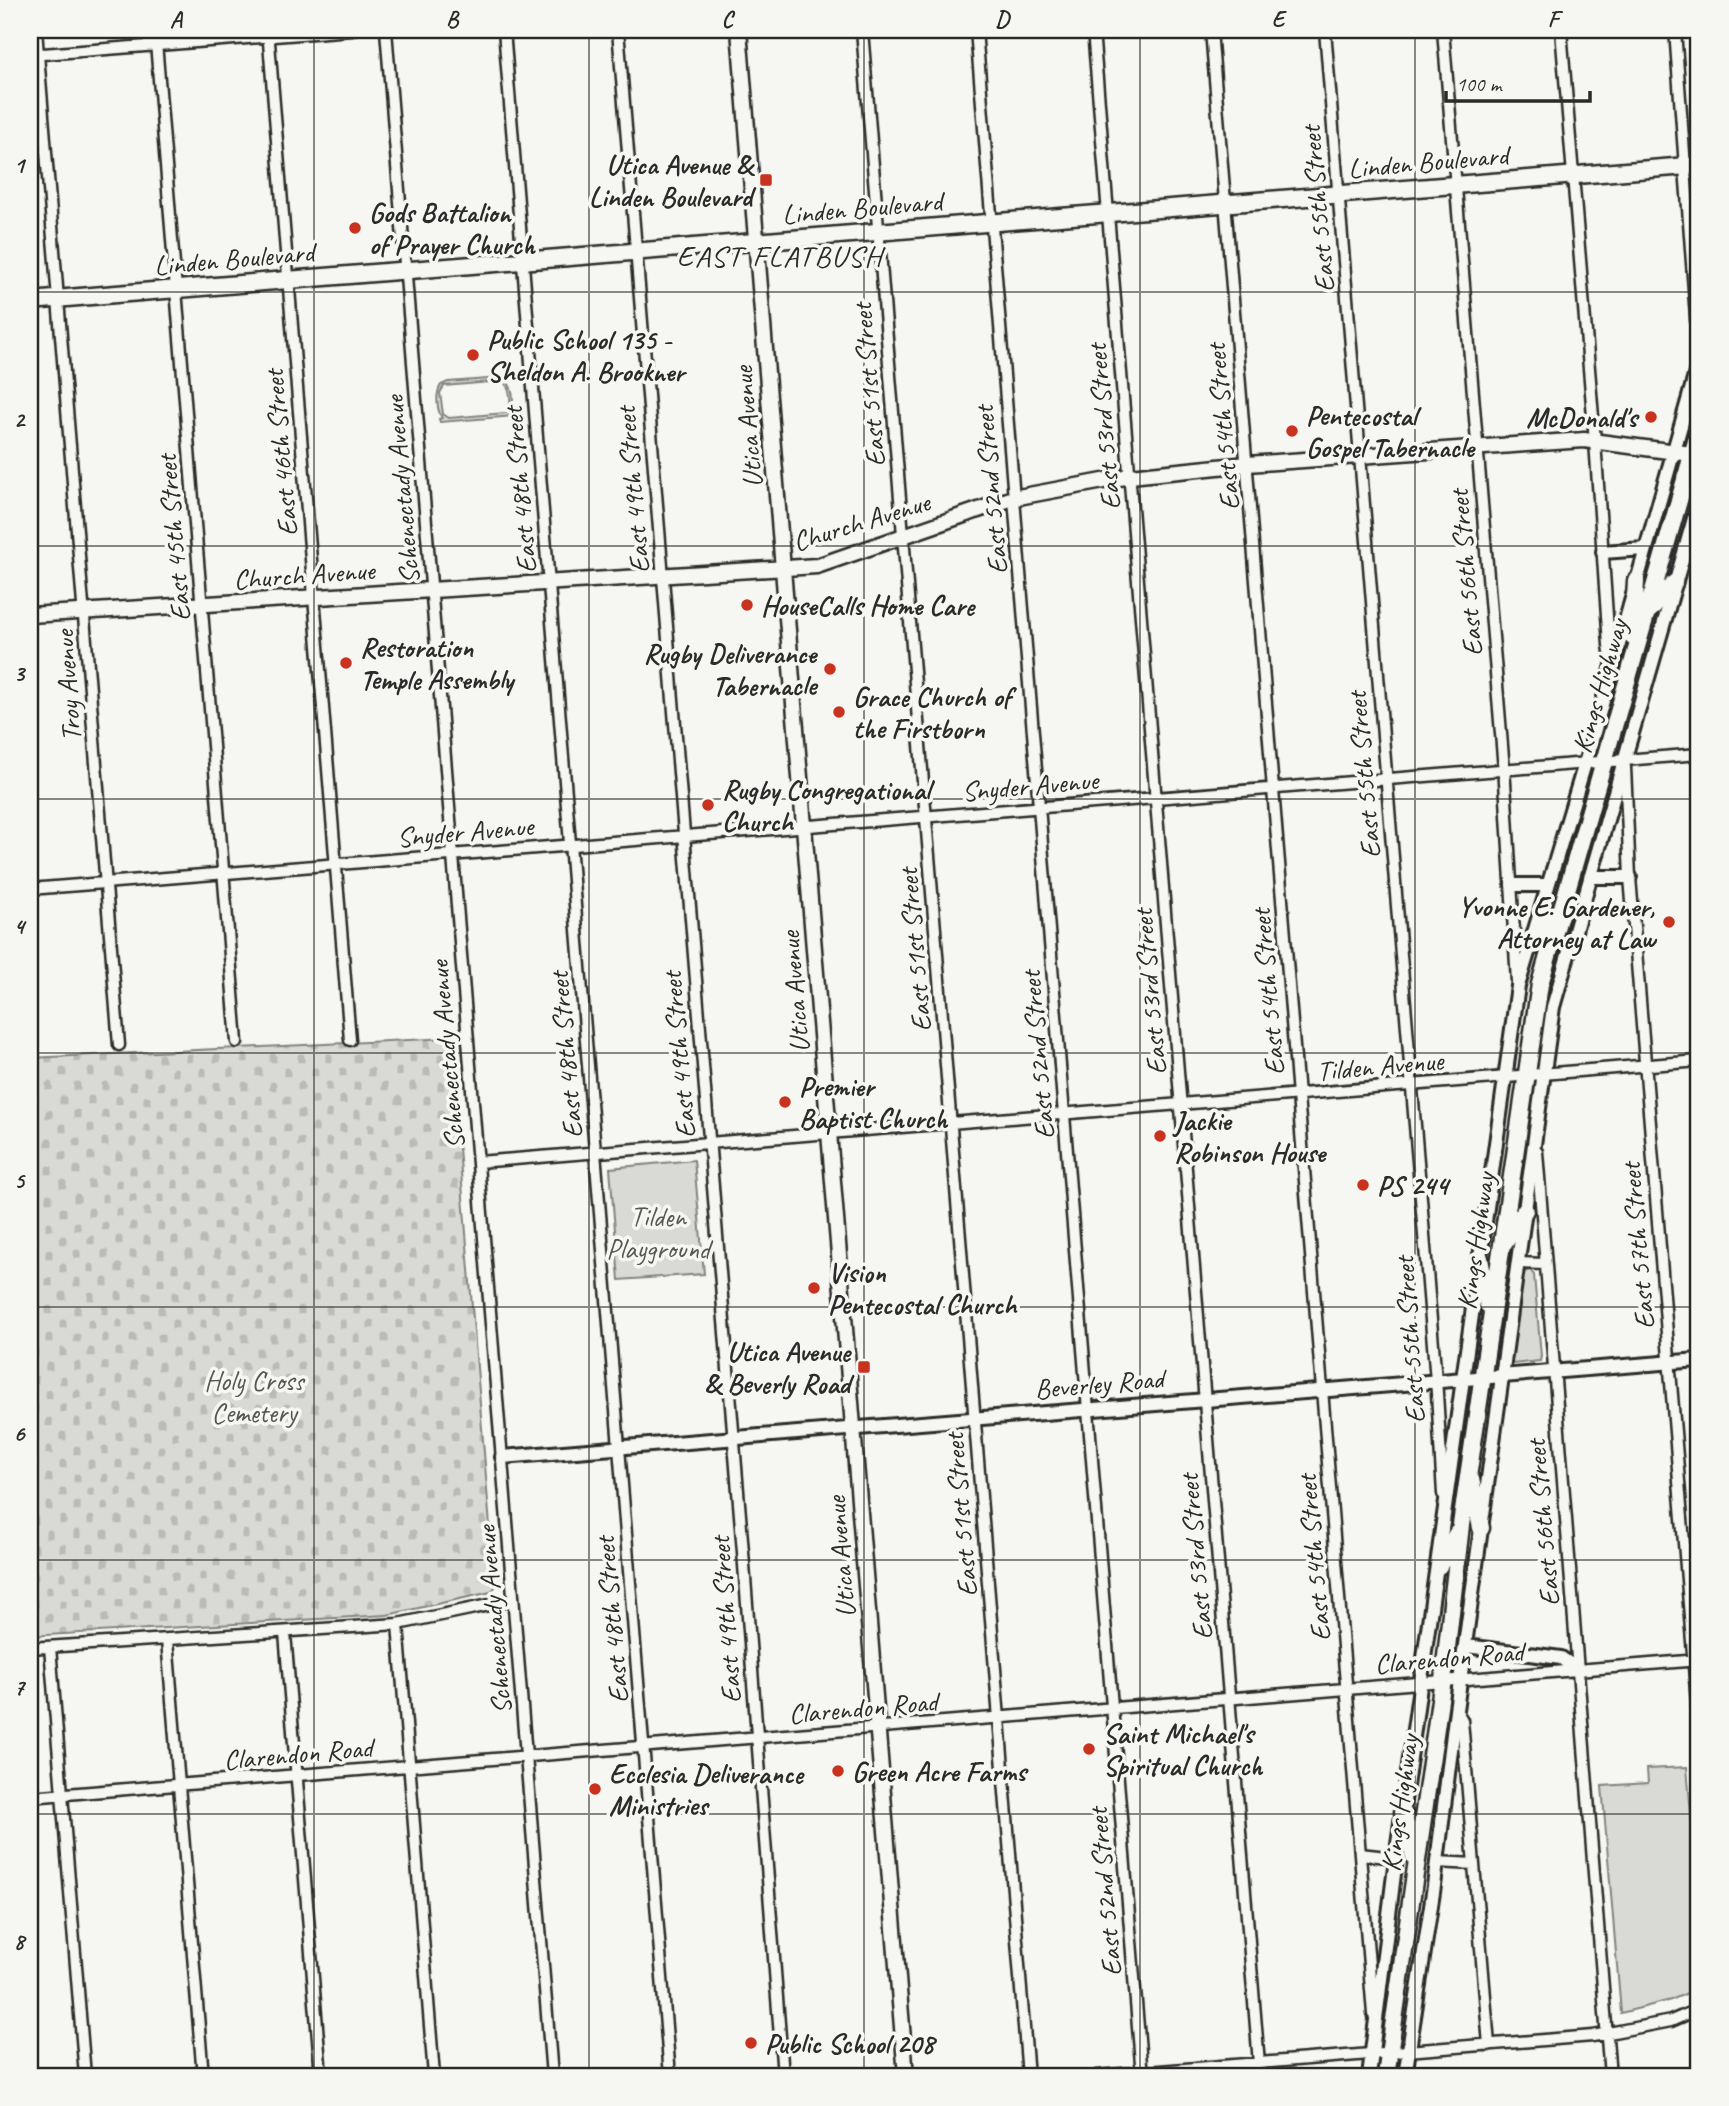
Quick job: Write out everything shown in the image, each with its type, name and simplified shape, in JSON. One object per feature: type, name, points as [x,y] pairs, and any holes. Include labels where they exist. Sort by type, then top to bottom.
[{"type":"main road","name":"Utica Avenue","points":[[739,30],[906,2076]]},
{"type":"main road","name":"Linden Boulevard","points":[[30,301],[1693,166]]},
{"type":"main road","name":"Kings Highway","points":[[1386,2076],[1443,1679],[1461,1525],[1540,984],[1646,614],[1696,455],[1699,431]]},
{"type":"main road","name":"Church Avenue","points":[[30,615],[817,566],[1013,498],[1130,475],[1584,440],[1696,455]]},
{"type":"main road","points":[[1632,663],[1636,581]]},
{"type":"main road","points":[[1646,614],[1674,583]]},
{"type":"main road","points":[[1531,947],[1563,906]]},
{"type":"main road","points":[[1500,1249],[1525,1210]]},
{"type":"main road","points":[[1480,1258],[1491,1318]]},
{"type":"main road","points":[[1469,1469],[1482,1528]]},
{"type":"main road","points":[[1439,1566],[1461,1525]]},
{"type":"main road","points":[[1403,1812],[1416,1865]]},
{"type":"street","name":"Troy Avenue","points":[[36,30],[34,55],[58,299],[119,1045]]},
{"type":"street","name":"East 45th Street","points":[[155,30],[237,1042]]},
{"type":"street","points":[[34,55],[268,33],[352,30]]},
{"type":"street","name":"Schenectady Avenue","points":[[386,30],[552,2076]]},
{"type":"street","name":"East 48th Street","points":[[504,30],[670,2076]]},
{"type":"street","name":"East 49th Street","points":[[618,30],[783,2076]]},
{"type":"street","name":"East 51st Street","points":[[862,30],[1028,2076]]},
{"type":"street","name":"East 52nd Street","points":[[976,30],[1142,2074]]},
{"type":"street","name":"East 53rd Street","points":[[1093,30],[1260,2076]]},
{"type":"street","name":"East 54th Street","points":[[1211,30],[1374,2035]]},
{"type":"street","name":"East 55th Street","points":[[1325,30],[1436,1381],[1444,1516]]},
{"type":"street","name":"East 56th Street","points":[[1443,30],[1504,769],[1518,986]]},
{"type":"street","points":[[1561,30],[1612,665]]},
{"type":"street","points":[[1675,30],[1693,166],[1699,360]]},
{"type":"street","name":"East 46th Street","points":[[268,33],[350,1040]]},
{"type":"street","name":"Kings Highway","points":[[1369,2076],[1396,1858],[1439,1566],[1518,986],[1585,763],[1699,360]]},
{"type":"street","name":"Kings Highway","points":[[1405,2076],[1437,1862],[1553,1007],[1699,501]]},
{"type":"street","points":[[1603,552],[1644,550]]},
{"type":"street","name":"Snyder Avenue","points":[[30,889],[1699,754]]},
{"type":"street","name":"East 57th Street","points":[[1624,760],[1645,1065],[1697,1660],[1699,1728]]},
{"type":"street","points":[[1590,877],[1630,877]]},
{"type":"street","points":[[1512,885],[1547,885]]},
{"type":"street","name":"Tilden Avenue","points":[[478,1162],[1699,1061]]},
{"type":"street","name":"East 56th Street","points":[[1535,1133],[1610,2076]]},
{"type":"street","points":[[1517,1263],[1545,1264]]},
{"type":"street","name":"Beverley Road","points":[[502,1457],[1699,1360]]},
{"type":"street","points":[[30,1648],[398,1624],[513,1600]]},
{"type":"street","points":[[398,1624],[434,2076]]},
{"type":"street","points":[[285,1633],[321,2076]]},
{"type":"street","points":[[167,1640],[203,2076]]},
{"type":"street","points":[[1466,1646],[1562,1658],[1577,1669]]},
{"type":"street","points":[[50,1647],[85,2076]]},
{"type":"street","name":"Clarendon Road","points":[[30,1797],[1697,1660]]},
{"type":"street","points":[[1456,1710],[1462,1720],[1489,2045]]},
{"type":"street","name":"Kings Highway","points":[[1360,1854],[1396,1858]]},
{"type":"street","name":"Kings Highway","points":[[1437,1862],[1474,1864]]},
{"type":"street","points":[[1097,2076],[1607,2034],[1671,2021],[1699,2009]]},
{"type":"green space","points":[[501,378],[505,380],[511,388],[513,403],[510,413],[514,413],[514,416],[440,422],[439,419],[442,418],[437,397],[441,385],[448,382]],"holes":[[[502,381],[510,401],[506,413],[449,418],[443,414],[440,393],[444,386]]]},
{"type":"green space","name":"Holy Cross Cemetery","points":[[450,1038],[495,1587],[491,1592],[387,1615],[30,1636],[30,1058]]},
{"type":"green space","name":"Tilden Playground","points":[[694,1160],[704,1274],[619,1280],[610,1168]]},
{"type":"green space","points":[[1530,1270],[1534,1275],[1541,1356],[1540,1361],[1512,1364],[1509,1363],[1521,1273]]},
{"type":"green space","points":[[1687,1767],[1699,1909],[1699,1988],[1671,2000],[1621,2013],[1602,1786],[1648,1783],[1647,1769]]},
{"type":"place","name":"Utica Avenue & Linden Boulevard","points":[[766,180]]},
{"type":"place","name":"Gods Battalion of Prayer Church","points":[[355,228]]},
{"type":"place","name":"Public School 135 - Sheldon A. Brookner","points":[[473,355]]},
{"type":"place","name":"McDonald's","points":[[1651,417]]},
{"type":"place","name":"Pentecostal Gospel Tabernacle","points":[[1292,431]]},
{"type":"place","name":"HouseCalls Home Care","points":[[747,605]]},
{"type":"place","name":"Restoration Temple Assembly","points":[[346,663]]},
{"type":"place","name":"Rugby Deliverance Tabernacle","points":[[830,669]]},
{"type":"place","name":"Grace Church of the Firstborn","points":[[839,712]]},
{"type":"place","name":"Rugby Congregational Church","points":[[708,805]]},
{"type":"place","name":"Yvonne E. Gardener, Attorney at Law","points":[[1669,922]]},
{"type":"place","name":"Premier Baptist Church","points":[[785,1102]]},
{"type":"place","name":"Jackie Robinson House","points":[[1160,1136]]},
{"type":"place","name":"PS 244","points":[[1363,1185]]},
{"type":"place","name":"Vision Pentecostal Church","points":[[814,1288]]},
{"type":"place","name":"Utica Avenue & Beverly Road","points":[[864,1367]]},
{"type":"place","name":"Saint Michael's Spiritual Church","points":[[1089,1749]]},
{"type":"place","name":"Green Acre Farms","points":[[838,1771]]},
{"type":"place","name":"Ecclesia Deliverance Ministries","points":[[595,1789]]},
{"type":"place","name":"Public School 208","points":[[751,2043]]},
{"type":"district","name":"EAST FLATBUSH","points":[[780,256]]}]
